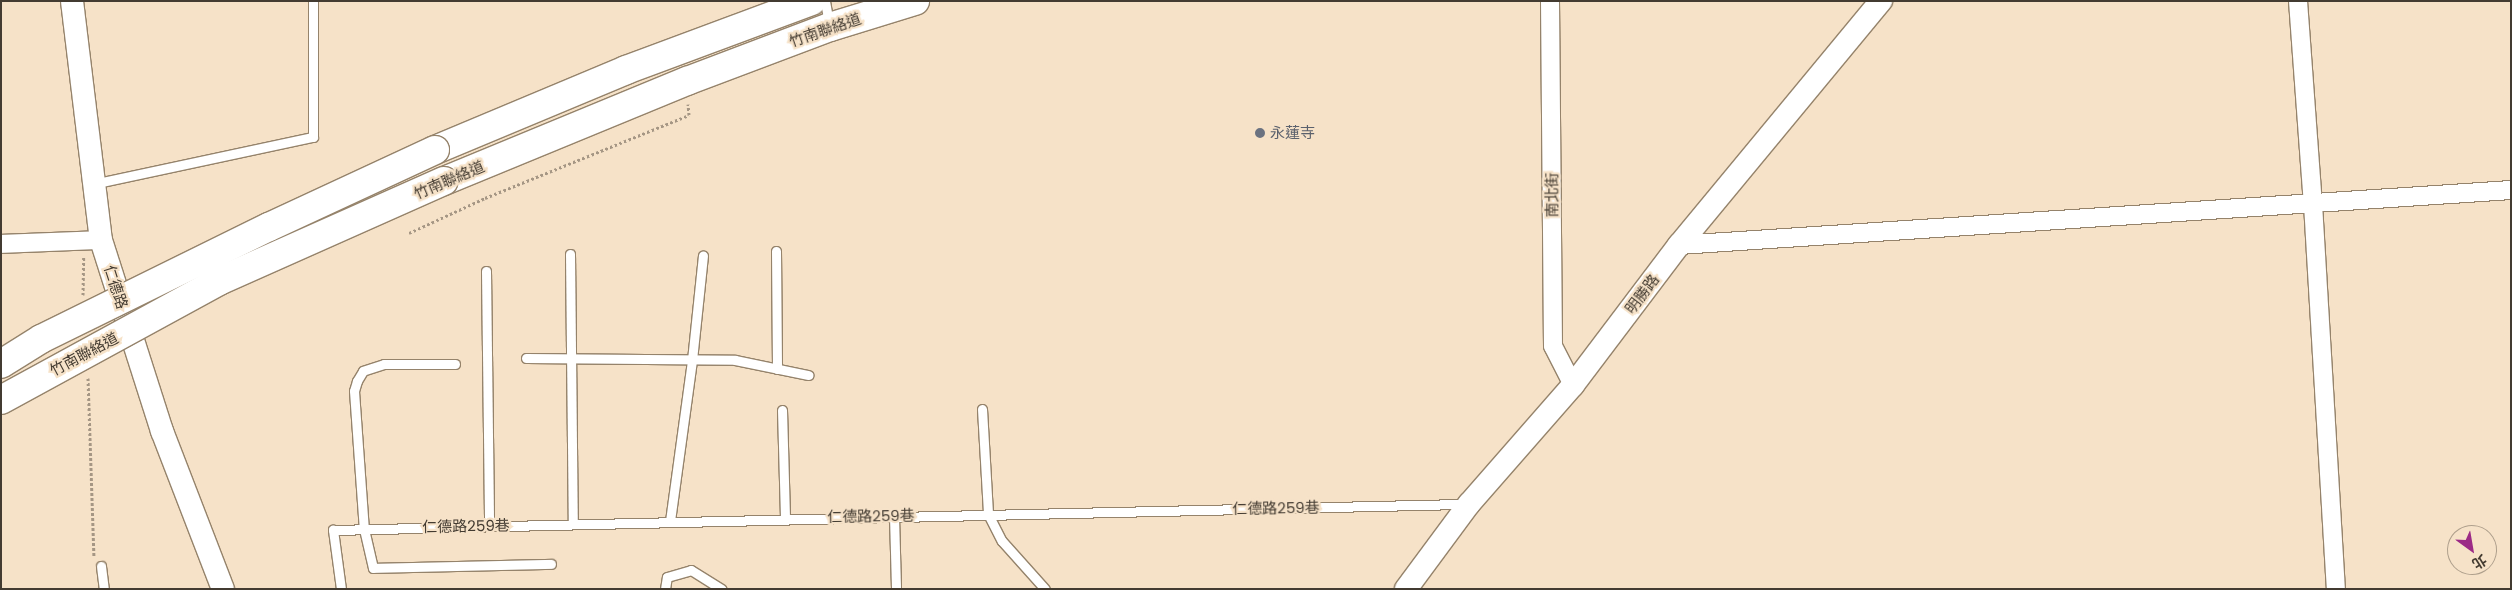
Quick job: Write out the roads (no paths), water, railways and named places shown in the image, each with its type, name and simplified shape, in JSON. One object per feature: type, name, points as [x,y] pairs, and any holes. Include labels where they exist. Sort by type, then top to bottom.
[{"type":"main road","name":"竹南聯絡道","points":[[1,364],[50,334],[269,227],[435,150],[626,70],[812,1]]},
{"type":"main road","name":"竹南聯絡道","points":[[1,400],[219,281],[444,182],[687,81],[828,14],[915,1]]},
{"type":"street","name":"仁德路","points":[[72,1],[101,240],[162,431],[223,589]]},
{"type":"street","name":"南北街","points":[[1550,1],[1553,346],[1572,385]]},
{"type":"street","name":"明勝路","points":[[1406,589],[1469,504],[1572,385],[1679,245],[1881,1]]},
{"type":"street","points":[[2298,1],[2313,204],[2336,589]]},
{"type":"street","points":[[1679,245],[2511,190]]},
{"type":"street","points":[[1,244],[101,240]]},
{"type":"lane","points":[[93,184],[313,137],[313,1]]},
{"type":"lane","points":[[776,251],[777,369]]},
{"type":"lane","points":[[570,254],[573,359],[573,523]]},
{"type":"lane","points":[[670,521],[692,360],[703,256]]},
{"type":"lane","points":[[486,271],[489,526]]},
{"type":"lane","points":[[526,358],[735,360],[808,375]]},
{"type":"lane","points":[[455,364],[384,364],[363,371],[354,391],[364,529],[373,568],[551,564]]},
{"type":"lane","points":[[982,409],[988,514],[1002,541],[1045,589]]},
{"type":"lane","points":[[782,410],[785,518]]},
{"type":"lane","name":"仁德路259巷","points":[[341,589],[332,530],[785,518],[1469,504]]},
{"type":"lane","points":[[894,516],[896,589]]},
{"type":"lane","points":[[97,566],[104,589]]},
{"type":"lane","points":[[665,589],[667,577],[691,570],[722,589]]},
{"type":"place","name":"永蓮寺","points":[[1260,133]]}]
